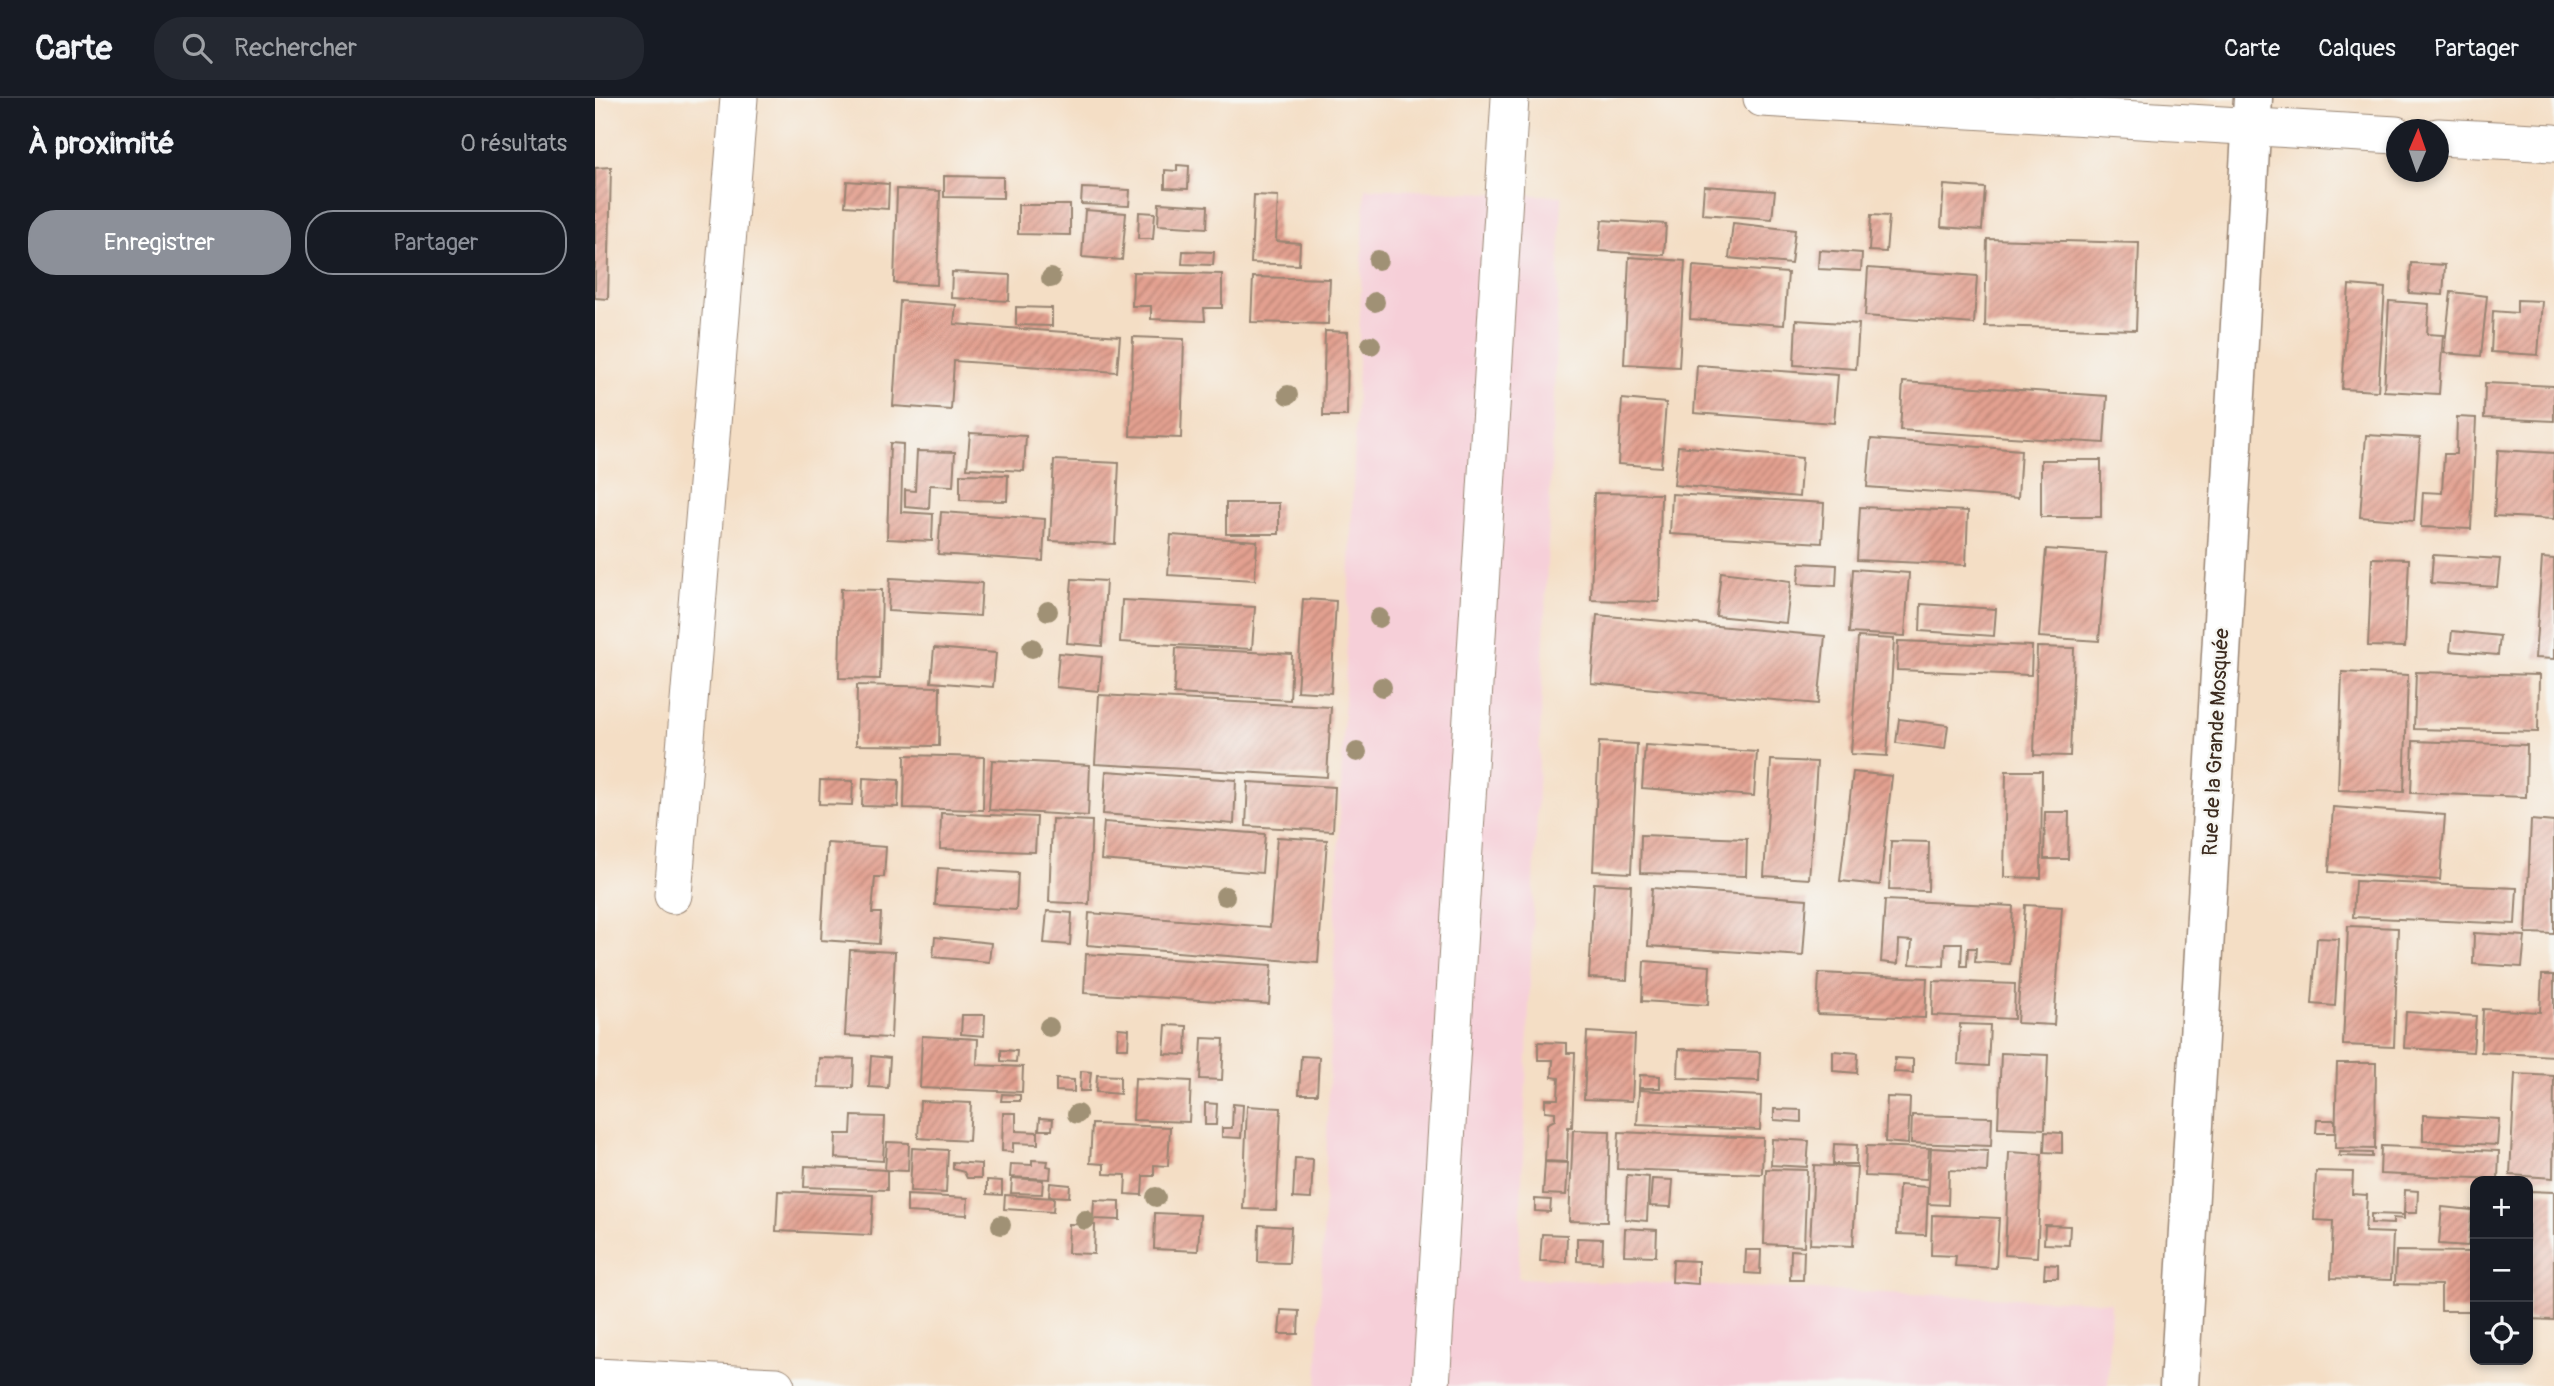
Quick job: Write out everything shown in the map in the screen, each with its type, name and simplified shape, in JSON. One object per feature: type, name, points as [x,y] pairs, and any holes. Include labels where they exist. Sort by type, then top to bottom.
[{"type":"street","points":[[673,895],[739,98]]},
{"type":"street","points":[[1431,1386],[1510,98]]},
{"type":"street","points":[[1762,98],[2252,113],[2386,133]]},
{"type":"street","name":"Rue de la Grande Mosquée","points":[[2179,1386],[2252,113]]},
{"type":"street","points":[[2449,138],[2554,143]]},
{"type":"street","points":[[595,1377],[633,1383],[776,1386]]},
{"type":"shaded area","points":[[1365,188],[1562,196],[1518,1278],[2111,1302],[2108,1386],[1317,1386]]},
{"type":"building","points":[[1177,165],[1189,166],[1188,189],[1165,188],[1165,170],[1177,171]]},
{"type":"building","points":[[611,167],[608,299],[595,298],[595,168]]},
{"type":"building","points":[[944,176],[1003,177],[1003,198],[944,197]]},
{"type":"building","points":[[847,181],[889,184],[888,209],[845,206]]},
{"type":"building","points":[[1944,185],[1985,188],[1982,230],[1941,227]]},
{"type":"building","points":[[1704,186],[1775,191],[1772,219],[1702,214]]},
{"type":"building","points":[[1082,188],[1130,190],[1129,206],[1081,204]]},
{"type":"building","points":[[897,189],[940,191],[937,285],[894,283]]},
{"type":"building","points":[[1254,195],[1278,196],[1276,241],[1300,243],[1299,265],[1251,263]]},
{"type":"building","points":[[1159,203],[1208,206],[1207,228],[1158,225]]},
{"type":"building","points":[[1018,205],[1070,205],[1070,235],[1018,234]]},
{"type":"building","points":[[1085,210],[1126,213],[1122,260],[1082,257]]},
{"type":"building","points":[[1139,212],[1155,213],[1153,239],[1138,239]]},
{"type":"building","points":[[1871,215],[1889,216],[1886,252],[1869,251]]},
{"type":"building","points":[[1602,220],[1666,224],[1664,255],[1599,251]]},
{"type":"building","points":[[1733,223],[1795,230],[1791,264],[1729,258]]},
{"type":"building","points":[[1987,239],[2139,243],[2136,330],[1985,326]]},
{"type":"building","points":[[1819,250],[1862,253],[1861,271],[1818,269]]},
{"type":"building","points":[[1183,251],[1214,252],[1213,265],[1182,264]]},
{"type":"building","points":[[1629,257],[1685,261],[1679,367],[1624,364]]},
{"type":"building","points":[[2411,263],[2445,265],[2443,295],[2409,293]]},
{"type":"building","points":[[1693,266],[1788,273],[1784,325],[1690,319]]},
{"type":"building","points":[[1868,268],[1977,276],[1974,324],[1865,316]]},
{"type":"building","points":[[952,272],[1010,275],[1009,301],[951,298]]},
{"type":"building","points":[[1133,272],[1222,274],[1222,308],[1204,308],[1205,321],[1151,319],[1151,306],[1132,306]]},
{"type":"building","points":[[1253,277],[1330,279],[1328,324],[1251,322]]},
{"type":"building","points":[[2349,285],[2385,288],[2378,391],[2342,389]]},
{"type":"building","points":[[2451,292],[2487,296],[2481,356],[2444,353]]},
{"type":"building","points":[[2517,300],[2542,301],[2538,355],[2491,352],[2493,311],[2517,313]]},
{"type":"building","points":[[900,301],[956,305],[954,324],[1120,336],[1117,372],[954,361],[951,410],[893,406]]},
{"type":"building","points":[[2389,301],[2429,304],[2427,334],[2443,335],[2439,394],[2384,391]]},
{"type":"building","points":[[1016,307],[1052,308],[1052,326],[1016,325]]},
{"type":"building","points":[[1796,320],[1859,324],[1856,369],[1794,365]]},
{"type":"building","points":[[1325,331],[1348,332],[1347,416],[1323,416]]},
{"type":"building","points":[[1133,337],[1184,339],[1181,438],[1130,436]]},
{"type":"building","points":[[1697,365],[1838,375],[1834,423],[1694,413]]},
{"type":"building","points":[[1903,382],[2107,396],[2104,443],[1900,430]]},
{"type":"building","points":[[2485,383],[2554,386],[2554,421],[2484,418]]},
{"type":"building","points":[[1622,399],[1666,403],[1661,467],[1618,464]]},
{"type":"building","points":[[2457,417],[2476,418],[2471,529],[2421,527],[2423,492],[2442,493],[2444,454],[2456,454]]},
{"type":"building","points":[[970,433],[1026,436],[1024,471],[967,468]]},
{"type":"building","points":[[2366,435],[2420,438],[2414,521],[2360,517]]},
{"type":"building","points":[[1871,439],[2021,450],[2018,498],[1867,487]]},
{"type":"building","points":[[890,443],[903,444],[901,512],[933,514],[932,541],[887,539]]},
{"type":"building","points":[[1678,446],[1802,458],[1799,497],[1674,485]]},
{"type":"building","points":[[2498,450],[2554,453],[2554,519],[2494,516]]},
{"type":"building","points":[[917,451],[955,452],[953,486],[930,485],[929,509],[905,507],[905,490],[915,491]]},
{"type":"building","points":[[1054,460],[1119,463],[1115,544],[1050,541]]},
{"type":"building","points":[[2041,460],[2101,460],[2101,517],[2041,517]]},
{"type":"building","points":[[960,474],[1008,475],[1007,501],[960,500]]},
{"type":"building","points":[[1594,493],[1661,494],[1659,602],[1591,600]]},
{"type":"building","points":[[1672,494],[1824,503],[1822,543],[1670,534]]},
{"type":"building","points":[[1226,503],[1279,503],[1279,534],[1226,534]]},
{"type":"building","points":[[1860,507],[1968,511],[1966,565],[1857,560]]},
{"type":"building","points":[[941,512],[1045,519],[1043,561],[938,554]]},
{"type":"building","points":[[1171,535],[1257,541],[1255,580],[1168,575]]},
{"type":"building","points":[[2046,549],[2106,553],[2099,641],[2039,637]]},
{"type":"building","points":[[2433,555],[2500,559],[2497,587],[2431,583]]},
{"type":"building","points":[[2372,558],[2409,559],[2405,647],[2368,646]]},
{"type":"building","points":[[2542,558],[2554,559],[2554,659],[2535,658]]},
{"type":"building","points":[[1800,563],[1837,565],[1836,586],[1798,584]]},
{"type":"building","points":[[1853,569],[1909,573],[1905,636],[1849,633]]},
{"type":"building","points":[[1721,572],[1791,581],[1786,623],[1716,616]]},
{"type":"building","points":[[890,578],[982,583],[980,616],[888,611]]},
{"type":"building","points":[[1072,579],[1106,581],[1102,646],[1067,643]]},
{"type":"building","points":[[841,589],[882,590],[880,679],[839,678]]},
{"type":"building","points":[[1303,599],[1336,601],[1331,693],[1297,691]]},
{"type":"building","points":[[1122,600],[1255,607],[1252,649],[1120,642]]},
{"type":"building","points":[[1921,604],[1996,609],[1994,636],[1920,631]]},
{"type":"building","points":[[1597,615],[1825,636],[1818,704],[1591,683]]},
{"type":"building","points":[[2452,631],[2500,636],[2498,655],[2450,651]]},
{"type":"building","points":[[1858,637],[1894,639],[1887,756],[1851,754]]},
{"type":"building","points":[[1898,641],[2032,646],[2031,675],[1897,670]]},
{"type":"building","points":[[2037,647],[2074,648],[2070,756],[2034,755]]},
{"type":"building","points":[[934,648],[996,653],[993,687],[931,682]]},
{"type":"building","points":[[1176,648],[1292,654],[1290,700],[1174,694]]},
{"type":"building","points":[[1059,653],[1102,657],[1099,691],[1056,687]]},
{"type":"building","points":[[2342,672],[2408,675],[2404,792],[2338,790]]},
{"type":"building","points":[[2416,672],[2539,675],[2538,732],[2414,729]]},
{"type":"building","points":[[857,685],[940,687],[939,746],[856,745]]},
{"type":"building","points":[[1099,695],[1331,707],[1327,777],[1095,764]]},
{"type":"building","points":[[1899,719],[1948,725],[1945,749],[1896,743]]},
{"type":"building","points":[[2413,741],[2527,745],[2526,797],[2411,793]]},
{"type":"building","points":[[1599,742],[1637,744],[1631,873],[1593,871]]},
{"type":"building","points":[[1645,745],[1757,752],[1754,796],[1642,788]]},
{"type":"building","points":[[905,755],[984,757],[983,810],[904,808]]},
{"type":"building","points":[[992,760],[1090,765],[1088,816],[989,810]]},
{"type":"building","points":[[1771,760],[1817,762],[1809,879],[1764,876]]},
{"type":"building","points":[[1106,771],[1236,780],[1234,824],[1103,814]]},
{"type":"building","points":[[2006,771],[2042,771],[2041,878],[2004,877]]},
{"type":"building","points":[[1853,772],[1892,776],[1880,885],[1840,881]]},
{"type":"building","points":[[863,778],[899,780],[898,807],[862,806]]},
{"type":"building","points":[[820,780],[853,781],[852,805],[819,804]]},
{"type":"building","points":[[1248,782],[1335,787],[1333,831],[1246,826]]},
{"type":"building","points":[[2333,807],[2445,815],[2440,880],[2329,872]]},
{"type":"building","points":[[2045,812],[2069,812],[2068,859],[2044,859]]},
{"type":"building","points":[[941,813],[1037,817],[1035,852],[940,849]]},
{"type":"building","points":[[1052,819],[1092,821],[1089,904],[1049,902]]},
{"type":"building","points":[[2531,820],[2554,822],[2554,934],[2526,933]]},
{"type":"building","points":[[1104,822],[1265,834],[1262,873],[1101,860]]},
{"type":"building","points":[[1641,835],[1747,839],[1746,876],[1640,873]]},
{"type":"building","points":[[1277,837],[1327,840],[1318,963],[1087,945],[1089,913],[1270,927]]},
{"type":"building","points":[[1891,841],[1929,842],[1928,891],[1889,890]]},
{"type":"building","points":[[827,843],[886,847],[884,877],[875,877],[872,913],[881,913],[879,944],[821,940]]},
{"type":"building","points":[[938,868],[1018,873],[1016,910],[935,905]]},
{"type":"building","points":[[2355,881],[2517,888],[2515,924],[2353,917]]},
{"type":"building","points":[[1594,883],[1631,885],[1627,980],[1589,978]]},
{"type":"building","points":[[1652,888],[1807,899],[1803,956],[1648,946]]},
{"type":"building","points":[[1885,900],[2013,906],[2010,964],[1975,962],[1976,948],[1968,948],[1967,966],[1961,966],[1962,943],[1945,943],[1944,966],[1910,964],[1912,941],[1899,940],[1898,964],[1881,962]]},
{"type":"building","points":[[2025,905],[2062,907],[2054,1025],[2017,1023]]},
{"type":"building","points":[[1047,911],[1072,913],[1070,945],[1044,943]]},
{"type":"building","points":[[2348,926],[2398,928],[2394,1047],[2343,1045]]},
{"type":"building","points":[[2474,933],[2525,936],[2522,967],[2473,964]]},
{"type":"building","points":[[935,937],[991,943],[989,962],[933,957]]},
{"type":"building","points":[[2317,938],[2339,939],[2335,1006],[2312,1004]]},
{"type":"building","points":[[850,950],[895,952],[891,1038],[845,1036]]},
{"type":"building","points":[[1086,954],[1272,965],[1269,1004],[1084,993]]},
{"type":"building","points":[[1644,961],[1710,966],[1708,1005],[1642,1001]]},
{"type":"building","points":[[1819,973],[1927,978],[1925,1018],[1817,1014]]},
{"type":"building","points":[[2542,975],[2554,975],[2554,1056],[2481,1052],[2483,1009],[2540,1012]]},
{"type":"building","points":[[1933,981],[2015,984],[2014,1019],[1932,1015]]},
{"type":"building","points":[[2406,1012],[2476,1016],[2473,1052],[2404,1048]]},
{"type":"building","points":[[962,1015],[985,1015],[984,1036],[961,1034]]},
{"type":"building","points":[[1960,1024],[1990,1025],[1988,1066],[1958,1064]]},
{"type":"building","points":[[1166,1025],[1187,1026],[1186,1055],[1164,1054]]},
{"type":"building","points":[[1118,1028],[1129,1029],[1128,1048],[1117,1048]]},
{"type":"building","points":[[1587,1032],[1635,1035],[1632,1101],[1584,1099]]},
{"type":"building","points":[[922,1036],[978,1039],[977,1065],[1023,1067],[1022,1092],[920,1088]]},
{"type":"building","points":[[1202,1038],[1224,1039],[1222,1080],[1200,1079]]},
{"type":"building","points":[[1538,1042],[1567,1043],[1567,1053],[1575,1053],[1572,1127],[1568,1127],[1567,1162],[1545,1161],[1547,1124],[1555,1120],[1555,1112],[1545,1111],[1545,1099],[1558,1099],[1559,1078],[1552,1077],[1553,1060],[1538,1060]]},
{"type":"building","points":[[1679,1049],[1760,1052],[1759,1081],[1678,1078]]},
{"type":"building","points":[[1001,1050],[1017,1051],[1016,1062],[1001,1061]]},
{"type":"building","points":[[1833,1051],[1858,1053],[1857,1073],[1833,1071]]},
{"type":"building","points":[[2001,1053],[2048,1055],[2045,1129],[1998,1127]]},
{"type":"building","points":[[871,1056],[890,1058],[888,1088],[869,1087]]},
{"type":"building","points":[[1301,1056],[1319,1057],[1317,1094],[1299,1094]]},
{"type":"building","points":[[819,1058],[854,1059],[853,1088],[818,1087]]},
{"type":"building","points":[[1895,1058],[1913,1059],[1913,1073],[1894,1072]]},
{"type":"building","points":[[2337,1063],[2376,1063],[2375,1149],[2335,1148]]},
{"type":"building","points":[[1081,1071],[1091,1072],[1089,1091],[1080,1091]]},
{"type":"building","points":[[2515,1074],[2554,1076],[2553,1178],[2510,1175]]},
{"type":"building","points":[[1097,1075],[1120,1076],[1120,1094],[1096,1092]]},
{"type":"building","points":[[1640,1075],[1660,1076],[1660,1088],[1639,1088]]},
{"type":"building","points":[[1135,1078],[1191,1081],[1189,1122],[1133,1120]]},
{"type":"building","points":[[1056,1079],[1074,1080],[1074,1092],[1056,1091]]},
{"type":"building","points":[[1639,1090],[1761,1096],[1760,1130],[1637,1125]]},
{"type":"building","points":[[1002,1094],[1020,1095],[1020,1101],[1001,1101]]},
{"type":"building","points":[[1887,1097],[1910,1098],[1908,1144],[1885,1142]]},
{"type":"building","points":[[920,1101],[971,1103],[969,1141],[918,1138]]},
{"type":"building","points":[[1205,1103],[1217,1104],[1216,1125],[1205,1125]]},
{"type":"building","points":[[1233,1104],[1243,1105],[1241,1138],[1222,1137],[1222,1128],[1232,1128]]},
{"type":"building","points":[[1247,1106],[1281,1108],[1276,1210],[1243,1209]]},
{"type":"building","points":[[1774,1109],[1801,1110],[1801,1122],[1774,1120]]},
{"type":"building","points":[[1003,1113],[1016,1113],[1016,1131],[1038,1132],[1038,1144],[1013,1143],[1013,1152],[1002,1151]]},
{"type":"building","points":[[1912,1115],[1992,1117],[1991,1146],[1911,1143]]},
{"type":"building","points":[[2423,1115],[2499,1119],[2497,1145],[2423,1141]]},
{"type":"building","points":[[852,1116],[885,1117],[883,1161],[835,1158],[836,1134],[851,1134]]},
{"type":"building","points":[[1040,1118],[1053,1119],[1052,1130],[1039,1130]]},
{"type":"building","points":[[2317,1120],[2335,1120],[2335,1133],[2316,1133]]},
{"type":"building","points":[[1092,1124],[1170,1127],[1168,1166],[1154,1165],[1154,1176],[1143,1176],[1142,1195],[1125,1194],[1126,1175],[1104,1174],[1104,1164],[1090,1163]]},
{"type":"building","points":[[1573,1130],[1610,1131],[1607,1222],[1569,1221]]},
{"type":"building","points":[[1619,1132],[1763,1138],[1762,1174],[1617,1169]]},
{"type":"building","points":[[2045,1132],[2062,1133],[2062,1153],[2044,1152]]},
{"type":"building","points":[[1772,1139],[1809,1141],[1807,1167],[1771,1165]]},
{"type":"building","points":[[887,1142],[909,1143],[908,1171],[885,1170]]},
{"type":"building","points":[[1834,1144],[1857,1145],[1856,1164],[1833,1164]]},
{"type":"building","points":[[1866,1146],[1929,1148],[1927,1179],[1865,1176]]},
{"type":"building","points":[[2381,1146],[2499,1151],[2498,1176],[2470,1178],[2380,1174]]},
{"type":"building","points":[[912,1148],[948,1150],[946,1193],[910,1191]]},
{"type":"building","points":[[1931,1148],[1988,1151],[1987,1172],[1949,1170],[1948,1205],[1928,1204]]},
{"type":"building","points":[[2009,1152],[2042,1154],[2037,1257],[2005,1255]]},
{"type":"building","points":[[2340,1152],[2372,1153],[2372,1157],[2339,1156]]},
{"type":"building","points":[[1295,1158],[1313,1159],[1311,1199],[1293,1198]]},
{"type":"building","points":[[1032,1160],[1048,1161],[1047,1166],[1051,1167],[1050,1179],[1010,1177],[1011,1164],[1032,1165]]},
{"type":"building","points":[[953,1162],[981,1164],[981,1178],[967,1178],[964,1172],[953,1169]]},
{"type":"building","points":[[1545,1162],[1568,1163],[1566,1195],[1543,1194]]},
{"type":"building","points":[[1814,1165],[1857,1167],[1853,1246],[1810,1244]]},
{"type":"building","points":[[805,1166],[887,1170],[887,1190],[804,1187]]},
{"type":"building","points":[[1766,1169],[1807,1170],[1804,1246],[1764,1244]]},
{"type":"building","points":[[2316,1171],[2353,1172],[2352,1194],[2367,1195],[2365,1232],[2393,1233],[2391,1280],[2331,1278],[2333,1221],[2314,1220]]},
{"type":"building","points":[[1627,1175],[1649,1177],[1647,1221],[1625,1219]]},
{"type":"building","points":[[1012,1178],[1043,1180],[1042,1194],[1011,1193]]},
{"type":"building","points":[[1652,1179],[1673,1180],[1671,1207],[1650,1206]]},
{"type":"building","points":[[987,1180],[1002,1181],[1002,1195],[987,1194]]},
{"type":"building","points":[[1050,1183],[1070,1185],[1069,1197],[1049,1196]]},
{"type":"building","points":[[1899,1185],[1928,1187],[1926,1235],[1897,1234]]},
{"type":"building","points":[[2405,1190],[2418,1191],[2417,1213],[2404,1213]]},
{"type":"building","points":[[778,1191],[873,1195],[871,1235],[776,1231]]},
{"type":"building","points":[[2533,1191],[2554,1192],[2554,1320],[2533,1319]]},
{"type":"building","points":[[907,1195],[968,1198],[967,1215],[907,1212]]},
{"type":"building","points":[[1005,1195],[1054,1198],[1053,1212],[1004,1209]]},
{"type":"building","points":[[1535,1199],[1551,1200],[1550,1212],[1535,1211]]},
{"type":"building","points":[[1094,1200],[1120,1201],[1120,1220],[1093,1219]]},
{"type":"building","points":[[2442,1207],[2470,1210],[2468,1246],[2439,1244]]},
{"type":"building","points":[[1155,1213],[1200,1215],[1198,1251],[1154,1249]]},
{"type":"building","points":[[2371,1214],[2404,1215],[2404,1219],[2393,1218],[2393,1224],[2371,1223]]},
{"type":"building","points":[[1932,1215],[1999,1218],[1996,1268],[1955,1266],[1956,1256],[1931,1255]]},
{"type":"building","points":[[1069,1224],[1095,1225],[1094,1254],[1068,1253]]},
{"type":"building","points":[[1259,1225],[1291,1227],[1289,1263],[1258,1262]]},
{"type":"building","points":[[2045,1225],[2070,1226],[2069,1245],[2044,1244]]},
{"type":"building","points":[[1625,1228],[1657,1230],[1656,1256],[1624,1255]]},
{"type":"building","points":[[1542,1234],[1567,1235],[1566,1262],[1540,1261]]},
{"type":"building","points":[[1577,1238],[1603,1239],[1602,1263],[1577,1261]]},
{"type":"building","points":[[1746,1250],[1761,1250],[1760,1274],[1745,1273]]},
{"type":"building","points":[[1791,1250],[1804,1251],[1803,1280],[1790,1280]]},
{"type":"building","points":[[2396,1251],[2470,1252],[2470,1311],[2441,1311],[2441,1285],[2395,1284]]},
{"type":"building","points":[[1673,1260],[1698,1261],[1698,1284],[1672,1282]]},
{"type":"building","points":[[2045,1264],[2058,1265],[2058,1278],[2044,1278]]},
{"type":"building","points":[[1281,1310],[1299,1311],[1298,1334],[1279,1334]]}]
